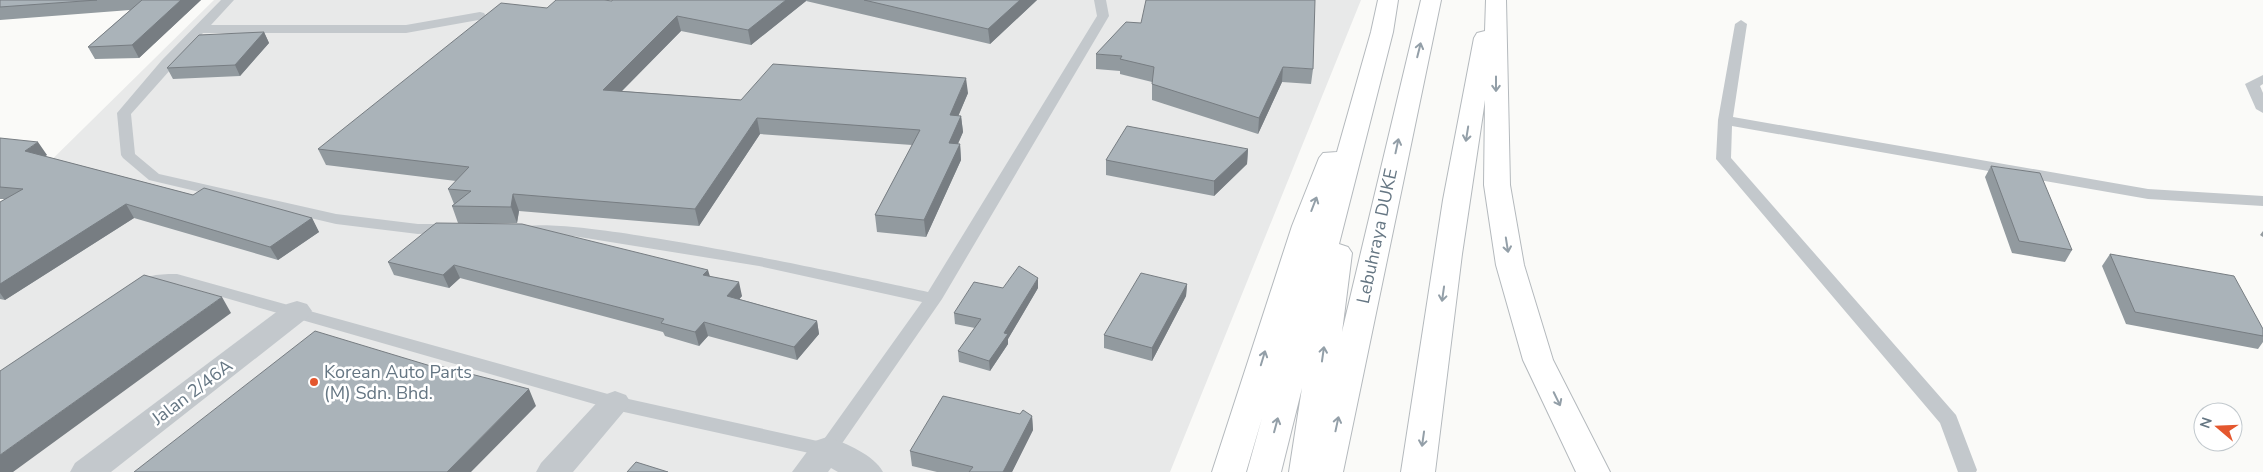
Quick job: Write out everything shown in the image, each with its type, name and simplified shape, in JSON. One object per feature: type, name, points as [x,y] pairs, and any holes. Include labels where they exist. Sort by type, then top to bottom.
[{"type":"highway","points":[[1264,472],[1382,32],[1388,0]]},
{"type":"highway","name":"Lebuhraya DUKE","points":[[1326,472],[1431,0]]},
{"type":"highway","points":[[1418,472],[1473,93],[1494,0]]},
{"type":"highway","points":[[1494,0],[1497,185],[1510,265],[1538,360],[1593,472]]},
{"type":"highway","points":[[1229,472],[1306,226],[1382,32]]},
{"type":"highway","points":[[1306,472],[1356,130]]},
{"type":"street","name":"Jalan 2/46A","points":[[87,472],[297,311]]},
{"type":"street","points":[[553,472],[615,403]]},
{"type":"street","points":[[818,461],[866,472]]},
{"type":"lane","points":[[228,0],[198,29],[124,113],[128,155],[154,178],[336,219],[418,229],[466,230]]},
{"type":"lane","points":[[127,295],[157,280],[177,279],[297,311],[818,461],[933,299],[1103,16],[1100,0]]},
{"type":"lane","points":[[198,29],[406,29],[480,16]]},
{"type":"lane","points":[[1741,24],[1725,120],[1723,160],[1949,420],[1967,470]]},
{"type":"lane","points":[[2263,79],[2252,84],[2263,109]]},
{"type":"lane","points":[[1725,120],[2148,194],[2263,201]]},
{"type":"lane","points":[[515,230],[573,231],[730,257],[933,299]]},
{"type":"shaded area","points":[[214,0],[1361,0],[1170,472],[0,472],[0,203],[23,188]]},
{"type":"building","points":[[0,0],[97,0],[0,7]]},
{"type":"building","points":[[142,0],[181,0],[132,45],[88,47]]},
{"type":"building","points":[[556,0],[786,0],[748,30],[677,16],[603,90],[741,100],[773,64],[966,78],[950,115],[961,116],[949,143],[960,144],[924,220],[875,215],[920,130],[757,118],[695,209],[513,194],[511,207],[452,206],[471,191],[448,189],[469,167],[318,149],[501,3],[547,8]]},
{"type":"building","points":[[864,0],[1020,0],[988,29]]},
{"type":"building","points":[[1146,0],[1315,0],[1313,69],[1283,67],[1259,118],[1152,84],[1154,67],[1120,59],[1122,56],[1096,54],[1126,22],[1141,23]]},
{"type":"building","points":[[264,32],[235,65],[167,68],[199,35]]},
{"type":"building","points":[[1127,126],[1248,149],[1214,181],[1106,160]]},
{"type":"building","points":[[0,138],[38,142],[25,151],[193,195],[204,188],[312,218],[270,247],[126,204],[0,284],[0,202],[23,189],[0,187]]},
{"type":"building","points":[[1991,166],[2040,173],[2072,250],[2019,241]]},
{"type":"building","points":[[436,223],[522,224],[708,270],[703,275],[739,282],[727,296],[817,321],[794,347],[704,322],[695,332],[661,323],[664,319],[454,265],[443,275],[388,262]]},
{"type":"building","points":[[2110,254],[2234,276],[2263,329],[2263,336],[2135,312]]},
{"type":"building","points":[[1019,266],[1038,278],[1004,333],[1008,334],[989,361],[958,351],[981,319],[954,313],[974,282],[1003,288]]},
{"type":"building","points":[[1141,273],[1187,284],[1152,348],[1104,335]]},
{"type":"building","points":[[144,275],[222,297],[0,455],[0,371]]},
{"type":"building","points":[[315,331],[434,367],[436,365],[529,389],[447,472],[134,472]]},
{"type":"building","points":[[943,396],[1020,414],[1023,410],[1032,416],[1003,472],[969,472],[973,467],[910,451]]},
{"type":"building","points":[[636,462],[668,472],[627,472]]},
{"type":"place","name":"Korean Auto Parts (M) Sdn. Bhd.","points":[[314,382]]}]
